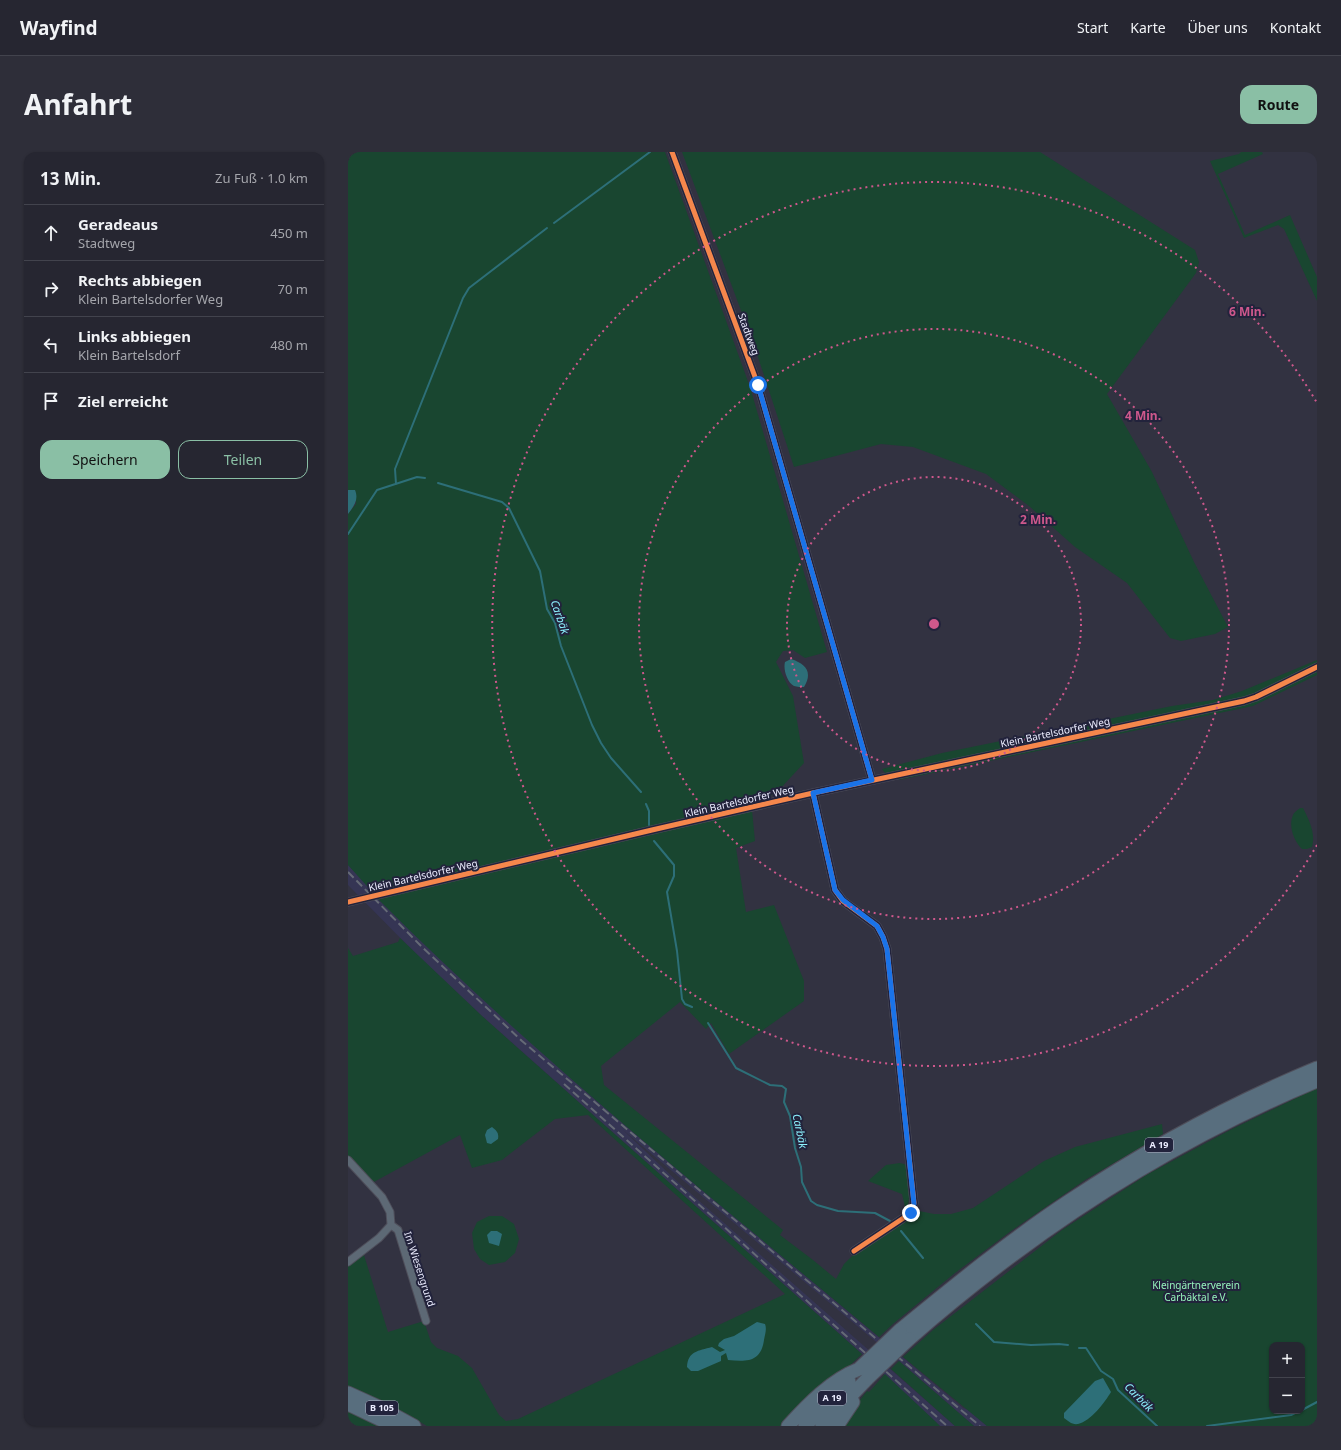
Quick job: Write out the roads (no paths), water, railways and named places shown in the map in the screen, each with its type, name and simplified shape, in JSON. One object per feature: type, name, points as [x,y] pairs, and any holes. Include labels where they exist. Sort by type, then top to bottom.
[{"type":"highway","name":"A 19","points":[[805,1426],[864,1374],[947,1292],[1031,1227],[1098,1182],[1204,1120],[1317,1068]]},
{"type":"highway","name":"A 19","points":[[905,1335],[1014,1254],[1105,1191],[1165,1155],[1219,1126],[1317,1081]]},
{"type":"highway","points":[[788,1426],[824,1391],[847,1374],[864,1374],[837,1426]]},
{"type":"highway","name":"A 19","points":[[822,1426],[864,1374]]},
{"type":"highway","name":"B 105","points":[[348,1393],[381,1408],[414,1426]]},
{"type":"highway","name":"B 105","points":[[348,1404],[394,1426]]},
{"type":"street","name":"Stadtweg","points":[[672,152],[758,385],[872,780]]},
{"type":"street","name":"Klein Bartelsdorfer Weg","points":[[348,902],[813,793],[1244,701],[1256,697],[1317,667]]},
{"type":"street","points":[[813,793],[835,890],[843,900],[877,926],[887,949],[914,1204],[911,1213],[854,1251]]},
{"type":"street","name":"Im Wiesengrund","points":[[348,1160],[382,1197],[390,1212],[392,1225],[398,1230],[426,1320]]},
{"type":"street","name":"Im Wiesengrund","points":[[348,1262],[379,1238],[392,1225]]},
{"type":"waterway","points":[[554,223],[650,152]]},
{"type":"waterway","points":[[396,484],[395,469],[463,298],[469,288],[547,228]]},
{"type":"waterway","name":"Carbäk","points":[[348,534],[377,490],[417,477],[425,478]]},
{"type":"waterway","name":"Carbäk","points":[[438,483],[502,502],[509,508],[540,571],[547,609],[555,623],[561,646],[592,725],[611,758],[641,792]]},
{"type":"waterway","name":"Carbäk","points":[[646,804],[649,811],[649,825]]},
{"type":"waterway","name":"Carbäk","points":[[654,841],[674,865],[674,876],[667,892],[677,951],[682,999],[685,1004],[692,1007]]},
{"type":"waterway","name":"Carbäk","points":[[708,1023],[736,1068],[770,1085],[782,1086],[786,1089],[784,1102],[790,1116],[795,1148],[801,1167],[802,1182],[811,1201],[817,1205],[838,1211],[875,1213],[890,1221]]},
{"type":"waterway","name":"Carbäk","points":[[901,1231],[923,1258]]},
{"type":"waterway","name":"Carbäk","points":[[976,1324],[994,1342],[1031,1345],[1068,1345]]},
{"type":"waterway","name":"Carbäk","points":[[1079,1348],[1086,1348],[1101,1371],[1113,1379],[1118,1390],[1157,1426]]},
{"type":"waterway","name":"Carbäk","points":[[1305,1408],[1317,1402]]},
{"type":"waterway","name":"Carbäk","points":[[1207,1426],[1293,1414]]},
{"type":"railway","points":[[348,872],[423,948],[522,1041],[980,1426]]},
{"type":"railway","points":[[564,1084],[947,1426]]},
{"type":"park label","name":"Kleingärtnerverein Carbäktal e.V.","points":[[1196,1290]]}]
